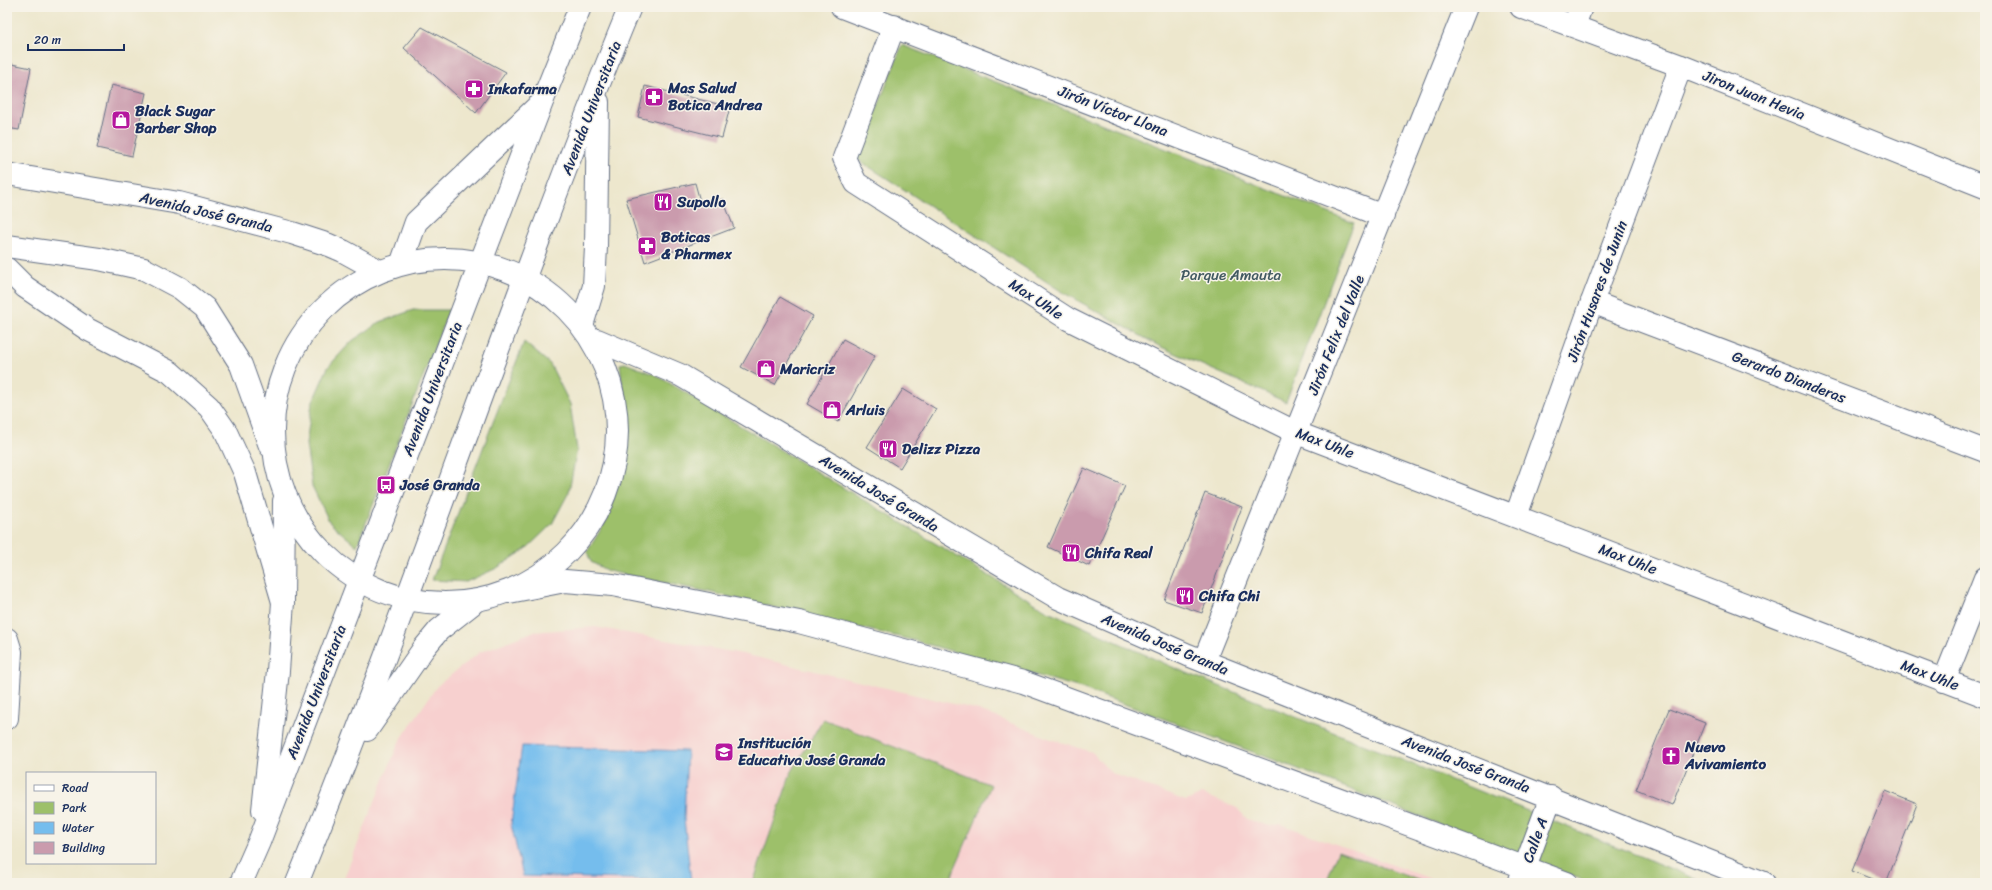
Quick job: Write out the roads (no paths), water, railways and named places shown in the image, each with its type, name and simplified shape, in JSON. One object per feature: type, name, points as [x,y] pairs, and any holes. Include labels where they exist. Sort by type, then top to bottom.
[{"type":"main road","name":"Avenida Universitaria","points":[[241,883],[259,842],[542,102],[580,7]]},
{"type":"main road","name":"Avenida Universitaria","points":[[297,883],[349,755],[526,276],[598,85],[630,7]]},
{"type":"main road","name":"Jirón Víctor Llona","points":[[842,7],[1383,216]]},
{"type":"main road","name":"Jirón Felix del Valle","points":[[1204,661],[1297,433],[1466,7]]},
{"type":"main road","name":"Jiron Juan Hevia","points":[[1521,7],[1577,17],[1681,66],[1985,188]]},
{"type":"main road","name":"Max Uhle","points":[[894,26],[844,158],[856,183],[1068,320],[1297,433],[1985,696]]},
{"type":"main road","name":"Jirón Husares de Junin","points":[[1516,516],[1592,302],[1681,66]]},
{"type":"main road","points":[[583,322],[594,286],[598,85]]},
{"type":"main road","points":[[403,259],[416,222],[542,102]]},
{"type":"main road","name":"Avenida José Granda","points":[[7,174],[179,202],[292,233],[322,243],[344,251],[374,268]]},
{"type":"main road","points":[[7,246],[99,259],[144,269],[180,288],[205,308],[241,365],[275,461],[284,498],[302,533],[357,584],[406,604],[433,606],[472,604],[509,592],[565,581],[614,585],[799,622],[1007,678],[1522,875],[1567,883]]},
{"type":"main road","points":[[275,461],[274,422],[283,384],[301,349],[321,317],[348,290],[374,268],[403,259],[446,258],[481,263],[526,276],[556,294],[583,322],[597,340],[605,364],[612,415],[611,449],[606,480],[592,514],[571,546],[543,572],[509,592]]},
{"type":"main road","points":[[7,268],[25,286],[87,329],[170,372],[209,407],[225,430],[245,472],[283,602]]},
{"type":"main road","name":"Gerardo Dianderas","points":[[1592,302],[1985,451]]},
{"type":"main road","name":"Avenida José Granda","points":[[597,340],[680,375],[1058,598],[1204,661],[1551,797],[1764,883]]},
{"type":"main road","points":[[259,842],[269,761],[283,602],[284,498]]},
{"type":"main road","points":[[1944,681],[1985,578]]},
{"type":"main road","points":[[349,755],[424,648],[439,630],[472,604]]},
{"type":"main road","points":[[7,639],[11,652],[7,718]]},
{"type":"main road","name":"Calle A","points":[[1522,875],[1551,797]]},
{"type":"water","points":[[522,746],[687,751],[684,819],[691,881],[523,876],[511,824]]},
{"type":"place","name":"Inkafarma","points":[[474,89]]},
{"type":"place","name":"Mas Salud Botica Andrea","points":[[654,97]]},
{"type":"place","name":"Black Sugar Barber Shop","points":[[121,120]]},
{"type":"place","name":"Supollo","points":[[663,202]]},
{"type":"place","name":"Boticas & Pharmex","points":[[647,246]]},
{"type":"place","name":"Maricriz","points":[[766,369]]},
{"type":"place","name":"Arluis","points":[[832,410]]},
{"type":"place","name":"Delizz Pizza","points":[[888,449]]},
{"type":"place","name":"José Granda","points":[[386,485]]},
{"type":"place","name":"Chifa Real","points":[[1071,553]]},
{"type":"place","name":"Chifa Chi","points":[[1185,596]]},
{"type":"place","name":"Institución Educativa José Granda","points":[[724,752]]},
{"type":"place","name":"Nuevo Avivamiento","points":[[1671,756]]},
{"type":"park label","name":"Parque Amauta","points":[[1231,275]]}]
